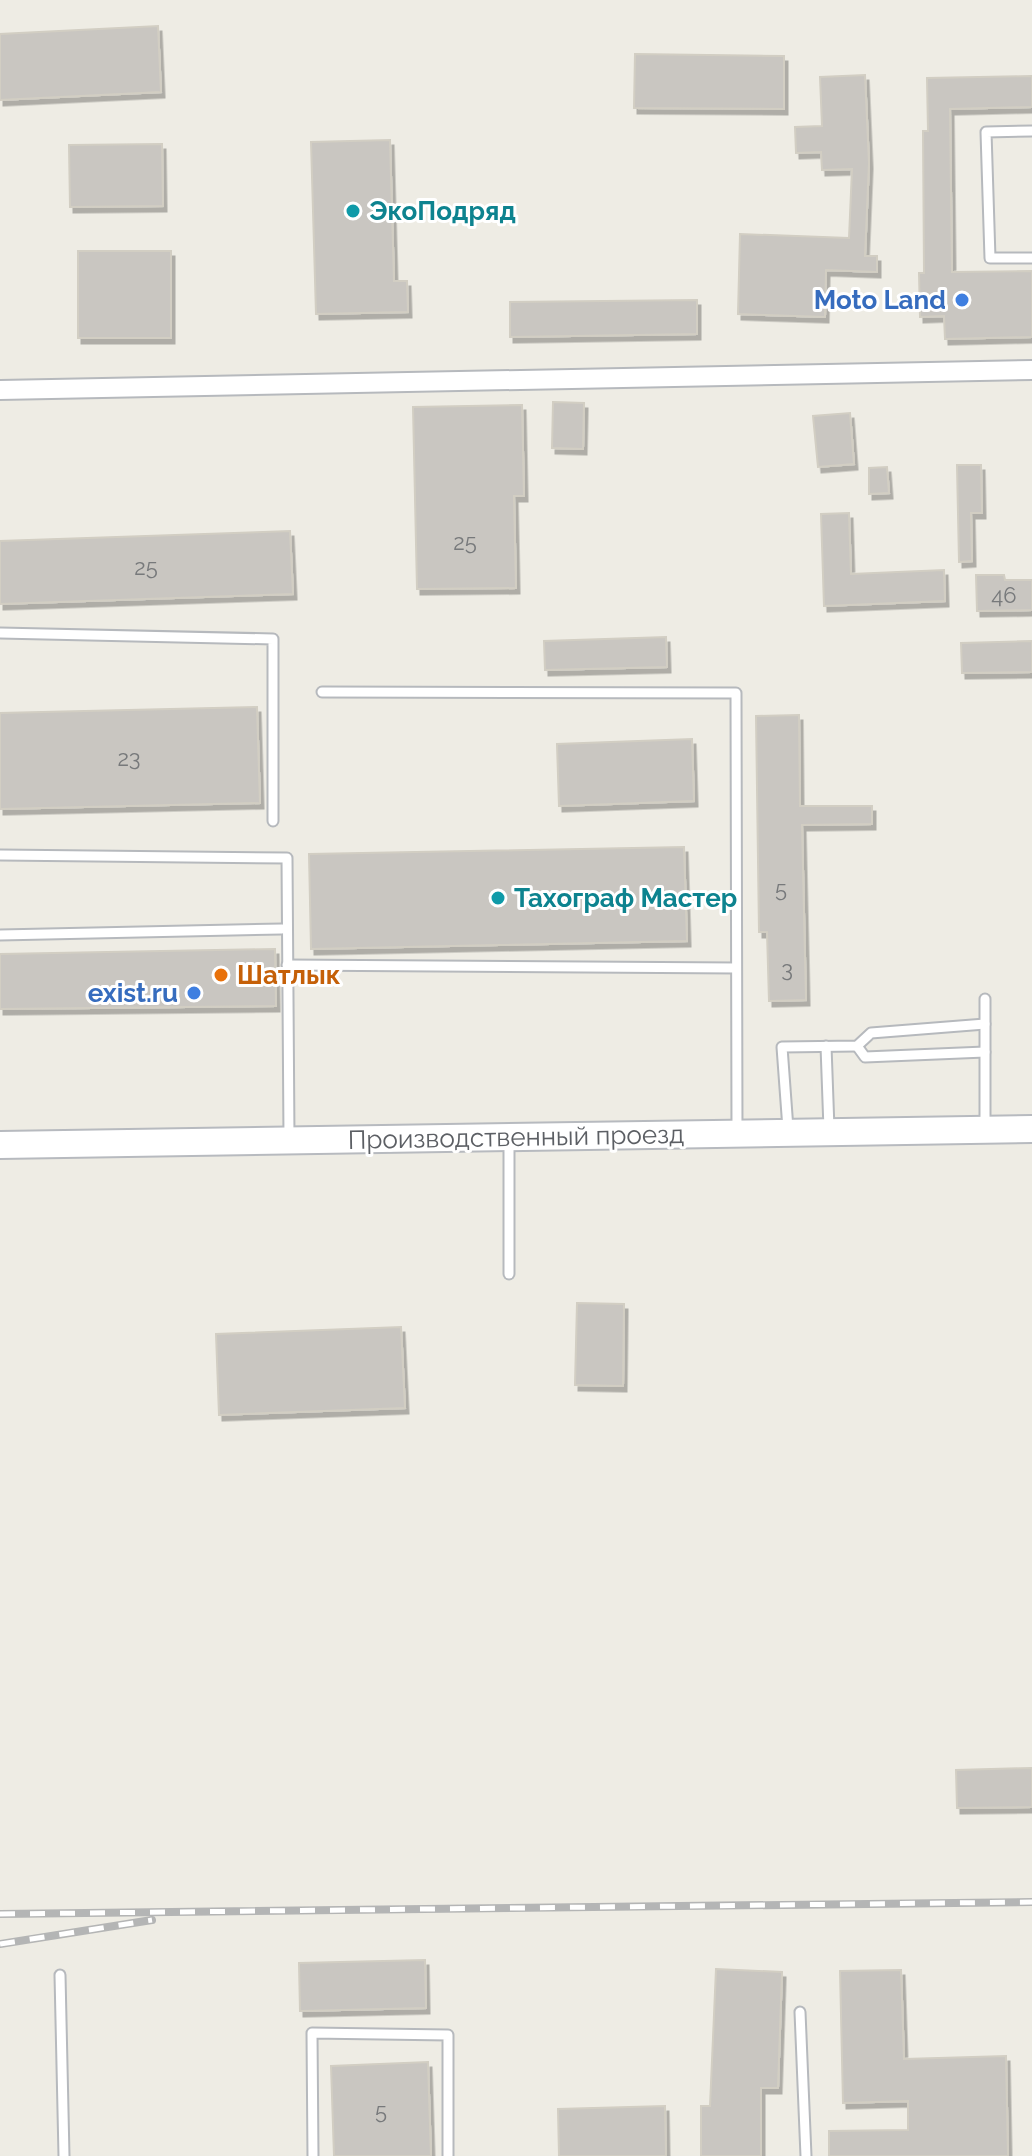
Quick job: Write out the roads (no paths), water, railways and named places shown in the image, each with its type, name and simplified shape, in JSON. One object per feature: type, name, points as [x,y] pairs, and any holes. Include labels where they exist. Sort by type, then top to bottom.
[{"type":"street","points":[[0,390],[1032,370]]},
{"type":"street","name":"Производственный проезд","points":[[0,1145],[1032,1129]]},
{"type":"lane","points":[[1032,131],[986,132],[990,258],[1032,258]]},
{"type":"lane","points":[[0,633],[273,639],[273,821]]},
{"type":"lane","points":[[322,692],[736,693],[737,1134]]},
{"type":"lane","points":[[0,855],[287,858],[289,1141]]},
{"type":"lane","points":[[0,935],[282,929]]},
{"type":"lane","points":[[287,965],[736,968]]},
{"type":"lane","points":[[985,999],[985,1130]]},
{"type":"lane","points":[[789,1133],[782,1047],[857,1046],[871,1033],[985,1024]]},
{"type":"lane","points":[[826,1046],[829,1132]]},
{"type":"lane","points":[[857,1046],[865,1057],[985,1052]]},
{"type":"lane","points":[[509,1137],[509,1274]]},
{"type":"lane","points":[[60,1975],[64,2156]]},
{"type":"lane","points":[[800,2012],[806,2156]]},
{"type":"lane","points":[[313,2156],[312,2033],[448,2035],[448,2156]]},
{"type":"railway","points":[[0,1914],[1032,1902]]},
{"type":"railway","points":[[0,1944],[152,1920]]},
{"type":"place","name":"ЭкоПодряд","points":[[353,211]]},
{"type":"place","name":"Moto Land","points":[[962,300]]},
{"type":"place","name":"Тахограф Мастер","points":[[498,898]]},
{"type":"place","name":"Шатлык","points":[[221,975]]},
{"type":"place","name":"exist.ru","points":[[194,993]]}]
